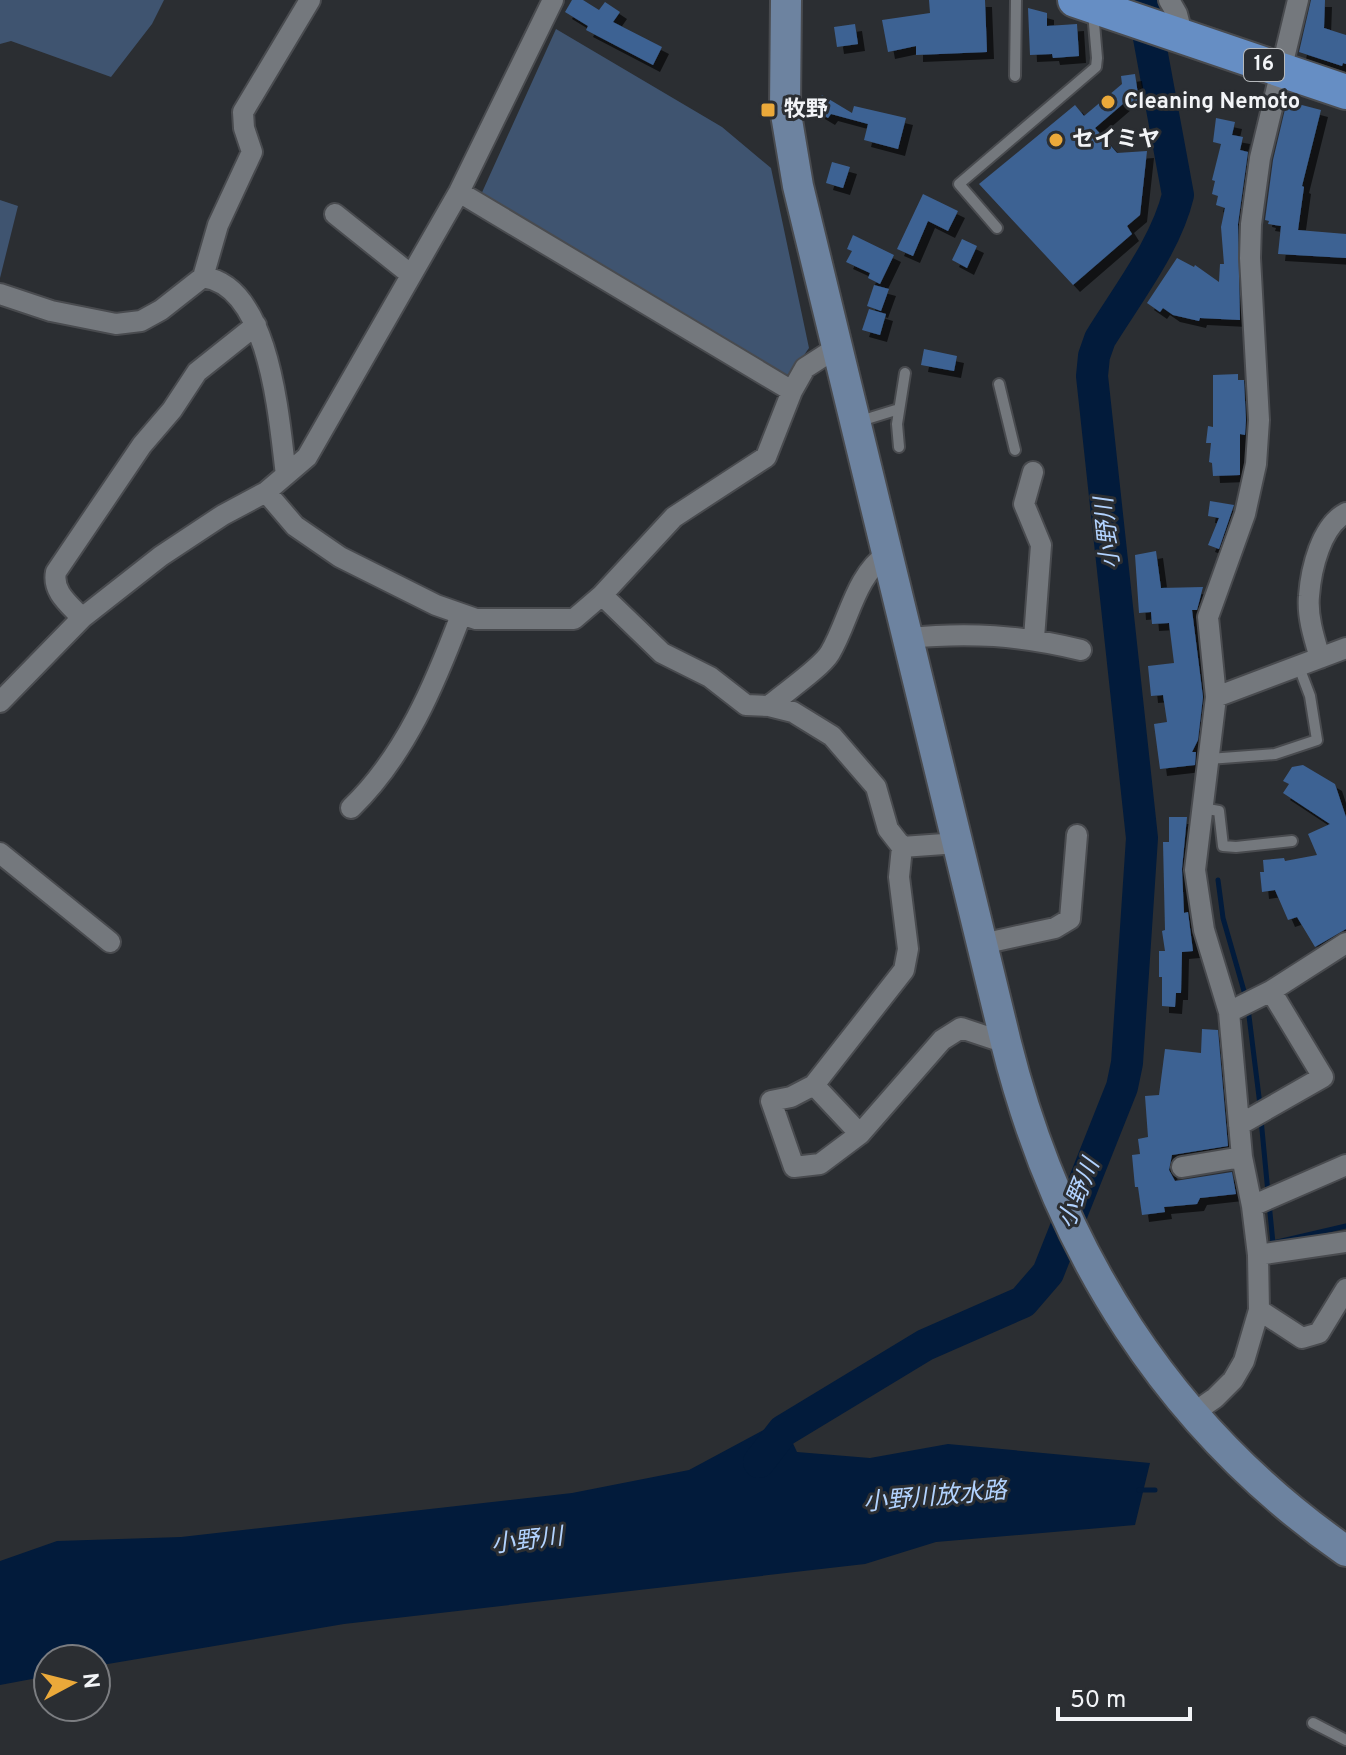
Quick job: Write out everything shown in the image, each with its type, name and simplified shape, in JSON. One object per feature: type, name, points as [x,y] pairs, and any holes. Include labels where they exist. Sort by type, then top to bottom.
[{"type":"main road","name":"16","points":[[1090,5],[1346,92]]},
{"type":"street","points":[[0,294],[51,311],[116,324],[141,321],[161,310],[203,277],[218,225],[252,152],[244,128],[243,112],[310,0]]},
{"type":"street","points":[[0,702],[82,618],[161,556],[223,515],[266,492],[307,457],[459,192],[553,0]]},
{"type":"street","points":[[786,0],[785,108],[789,145],[1016,1084],[1052,1185],[1086,1257],[1131,1333],[1173,1392],[1278,1499],[1346,1551]]},
{"type":"street","points":[[1169,0],[1177,14],[1183,37]]},
{"type":"street","points":[[1192,1414],[1233,1380],[1244,1361],[1259,1310],[1258,1255],[1239,1125],[1242,1006],[1204,930],[1195,870],[1216,697],[1208,617],[1245,514],[1256,464],[1259,420],[1251,224],[1260,158],[1298,0]]},
{"type":"street","points":[[459,192],[792,391]]},
{"type":"street","points":[[335,214],[410,274]]},
{"type":"street","points":[[203,277],[214,278],[236,294],[256,325],[271,375],[286,475]]},
{"type":"street","points":[[82,618],[56,589],[56,572],[142,445],[172,410],[197,372],[256,325]]},
{"type":"street","points":[[266,492],[295,526],[340,557],[461,615],[476,619],[574,619],[602,595],[674,517],[766,457],[792,391],[805,368],[836,348]]},
{"type":"street","points":[[1033,472],[1024,504],[1041,545],[1034,638]]},
{"type":"street","points":[[1320,658],[1312,632],[1308,598],[1316,562],[1330,525],[1346,513]]},
{"type":"street","points":[[769,706],[829,655],[862,580],[876,561],[888,553]]},
{"type":"street","points":[[602,595],[662,653],[710,677],[746,705],[793,712],[832,736],[876,787],[888,829],[902,847],[899,877],[908,949],[904,970],[814,1085],[791,1097],[771,1101],[794,1167],[820,1164],[860,1134],[942,1040],[961,1028],[1006,1043]]},
{"type":"street","points":[[351,808],[376,784],[432,691],[461,615]]},
{"type":"street","points":[[907,638],[952,633],[1034,638],[1081,650]]},
{"type":"street","points":[[1216,697],[1346,648]]},
{"type":"street","points":[[982,944],[1055,928],[1070,919],[1077,835]]},
{"type":"street","points":[[902,847],[958,843]]},
{"type":"street","points":[[0,853],[110,942]]},
{"type":"street","points":[[1242,1006],[1346,943]]},
{"type":"street","points":[[1239,1125],[1323,1077],[1271,991]]},
{"type":"street","points":[[814,1085],[860,1134]]},
{"type":"street","points":[[1182,1167],[1242,1157]]},
{"type":"street","points":[[1252,1206],[1346,1165]]},
{"type":"street","points":[[1258,1255],[1346,1242]]},
{"type":"street","points":[[1259,1310],[1302,1338],[1319,1333],[1346,1289]]},
{"type":"lane","points":[[1015,76],[1016,0]]},
{"type":"lane","points":[[997,228],[959,184],[1096,67],[1090,5]]},
{"type":"lane","points":[[899,447],[897,424],[905,373]]},
{"type":"lane","points":[[999,384],[1015,450]]},
{"type":"lane","points":[[855,423],[899,409]]},
{"type":"lane","points":[[1209,759],[1275,754],[1317,740],[1310,696],[1299,667]]},
{"type":"lane","points":[[1202,808],[1219,811],[1223,846],[1292,841]]},
{"type":"lane","points":[[1313,1723],[1346,1740]]},
{"type":"shaded area","points":[[0,0],[164,0],[152,24],[111,77],[11,41],[0,44]]},
{"type":"shaded area","points":[[556,29],[722,127],[771,168],[809,348],[785,382],[479,199]]},
{"type":"shaded area","points":[[0,200],[18,206],[0,278]]},
{"type":"water","points":[[782,1420],[797,1452],[870,1458],[948,1444],[1150,1463],[1135,1525],[936,1542],[865,1564],[344,1624],[112,1663],[112,1643],[32,1643],[32,1679],[0,1685],[0,1561],[57,1541],[181,1537],[572,1493],[689,1470]]},
{"type":"building","points":[[572,0],[583,0],[599,10],[605,2],[620,12],[613,22],[662,47],[653,65],[586,30],[588,26],[565,12]]},
{"type":"building","points":[[929,0],[985,0],[987,52],[916,55],[916,46],[888,52],[882,20],[930,13]]},
{"type":"building","points":[[1311,0],[1325,0],[1324,28],[1346,35],[1346,64],[1342,66],[1299,52]]},
{"type":"building","points":[[1028,8],[1047,13],[1047,26],[1077,24],[1079,56],[1053,58],[1052,54],[1030,55]]},
{"type":"building","points":[[855,24],[858,44],[837,47],[834,27]]},
{"type":"building","points":[[1135,74],[1139,101],[1124,103],[1095,128],[1117,153],[1147,151],[1140,215],[1127,226],[1132,234],[1073,285],[979,184],[1075,105],[1084,116],[1122,84],[1121,76]]},
{"type":"building","points":[[822,95],[852,113],[854,106],[906,118],[898,149],[864,140],[868,124],[831,114],[828,118],[813,109]]},
{"type":"building","points":[[1298,104],[1321,110],[1302,186],[1298,230],[1346,234],[1346,258],[1278,254],[1281,226],[1268,224],[1269,221],[1265,220],[1273,160],[1286,105],[1297,108]]},
{"type":"building","points":[[1216,118],[1235,122],[1232,135],[1243,137],[1240,150],[1248,152],[1238,224],[1240,320],[1200,318],[1199,321],[1173,315],[1163,308],[1160,312],[1147,303],[1177,258],[1195,265],[1219,282],[1220,264],[1224,264],[1221,227],[1225,208],[1216,205],[1218,196],[1212,194],[1215,181],[1212,180],[1221,144],[1213,142]]},
{"type":"building","points":[[832,162],[850,167],[843,188],[826,183]]},
{"type":"building","points":[[923,194],[958,211],[948,231],[928,221],[913,256],[897,249]]},
{"type":"building","points":[[853,235],[894,255],[880,284],[868,278],[870,273],[846,262],[852,251],[847,249]]},
{"type":"building","points":[[962,239],[977,246],[967,268],[952,260]]},
{"type":"building","points":[[874,285],[889,289],[881,311],[867,306]]},
{"type":"building","points":[[869,309],[886,314],[880,335],[862,330]]},
{"type":"building","points":[[924,349],[957,356],[954,371],[921,365]]},
{"type":"building","points":[[1238,374],[1238,380],[1244,380],[1246,420],[1245,435],[1240,434],[1240,475],[1213,476],[1212,463],[1209,462],[1211,443],[1206,443],[1208,426],[1213,427],[1213,375]]},
{"type":"building","points":[[1210,501],[1234,505],[1219,549],[1208,545],[1219,518],[1208,516]]},
{"type":"building","points":[[1156,551],[1161,588],[1203,587],[1197,610],[1192,610],[1203,697],[1198,740],[1192,752],[1196,752],[1195,765],[1160,769],[1154,724],[1167,722],[1163,695],[1151,696],[1148,666],[1174,663],[1169,623],[1152,624],[1151,612],[1139,613],[1135,555]]},
{"type":"building","points":[[1303,765],[1335,784],[1346,817],[1346,929],[1315,947],[1297,917],[1288,920],[1275,890],[1262,892],[1260,872],[1264,872],[1263,860],[1284,858],[1285,861],[1317,855],[1308,834],[1330,824],[1283,793],[1289,784],[1283,781],[1292,767]]},
{"type":"building","points":[[1169,817],[1187,817],[1182,869],[1184,913],[1188,912],[1193,951],[1182,952],[1181,993],[1176,993],[1175,1007],[1162,1006],[1162,977],[1159,977],[1159,951],[1165,951],[1162,931],[1165,930],[1163,842],[1169,842]]},
{"type":"building","points":[[1202,1029],[1218,1030],[1228,1146],[1172,1155],[1169,1170],[1175,1181],[1232,1172],[1236,1194],[1200,1198],[1197,1204],[1164,1207],[1165,1212],[1142,1215],[1132,1155],[1140,1154],[1138,1139],[1148,1137],[1145,1096],[1159,1095],[1165,1049],[1201,1053]]},
{"type":"waterway","name":"小野川","points":[[759,1462],[783,1431],[925,1345],[1023,1302],[1048,1273],[1122,1087],[1127,1063],[1142,838],[1092,376],[1100,339],[1155,251],[1178,195],[1142,0]]},
{"type":"waterway","points":[[1218,880],[1223,918],[1246,998]]},
{"type":"waterway","points":[[1248,1008],[1260,1105]]},
{"type":"waterway","points":[[1261,1119],[1268,1193]]},
{"type":"waterway","points":[[1269,1203],[1273,1243],[1346,1226]]},
{"type":"waterway","name":"小野川放水路","points":[[1139,1490],[1155,1490]]},
{"type":"place","name":"Cleaning Nemoto","points":[[1108,102]]},
{"type":"place","name":"牧野","points":[[768,110]]},
{"type":"place","name":"セイミヤ","points":[[1056,140]]}]
